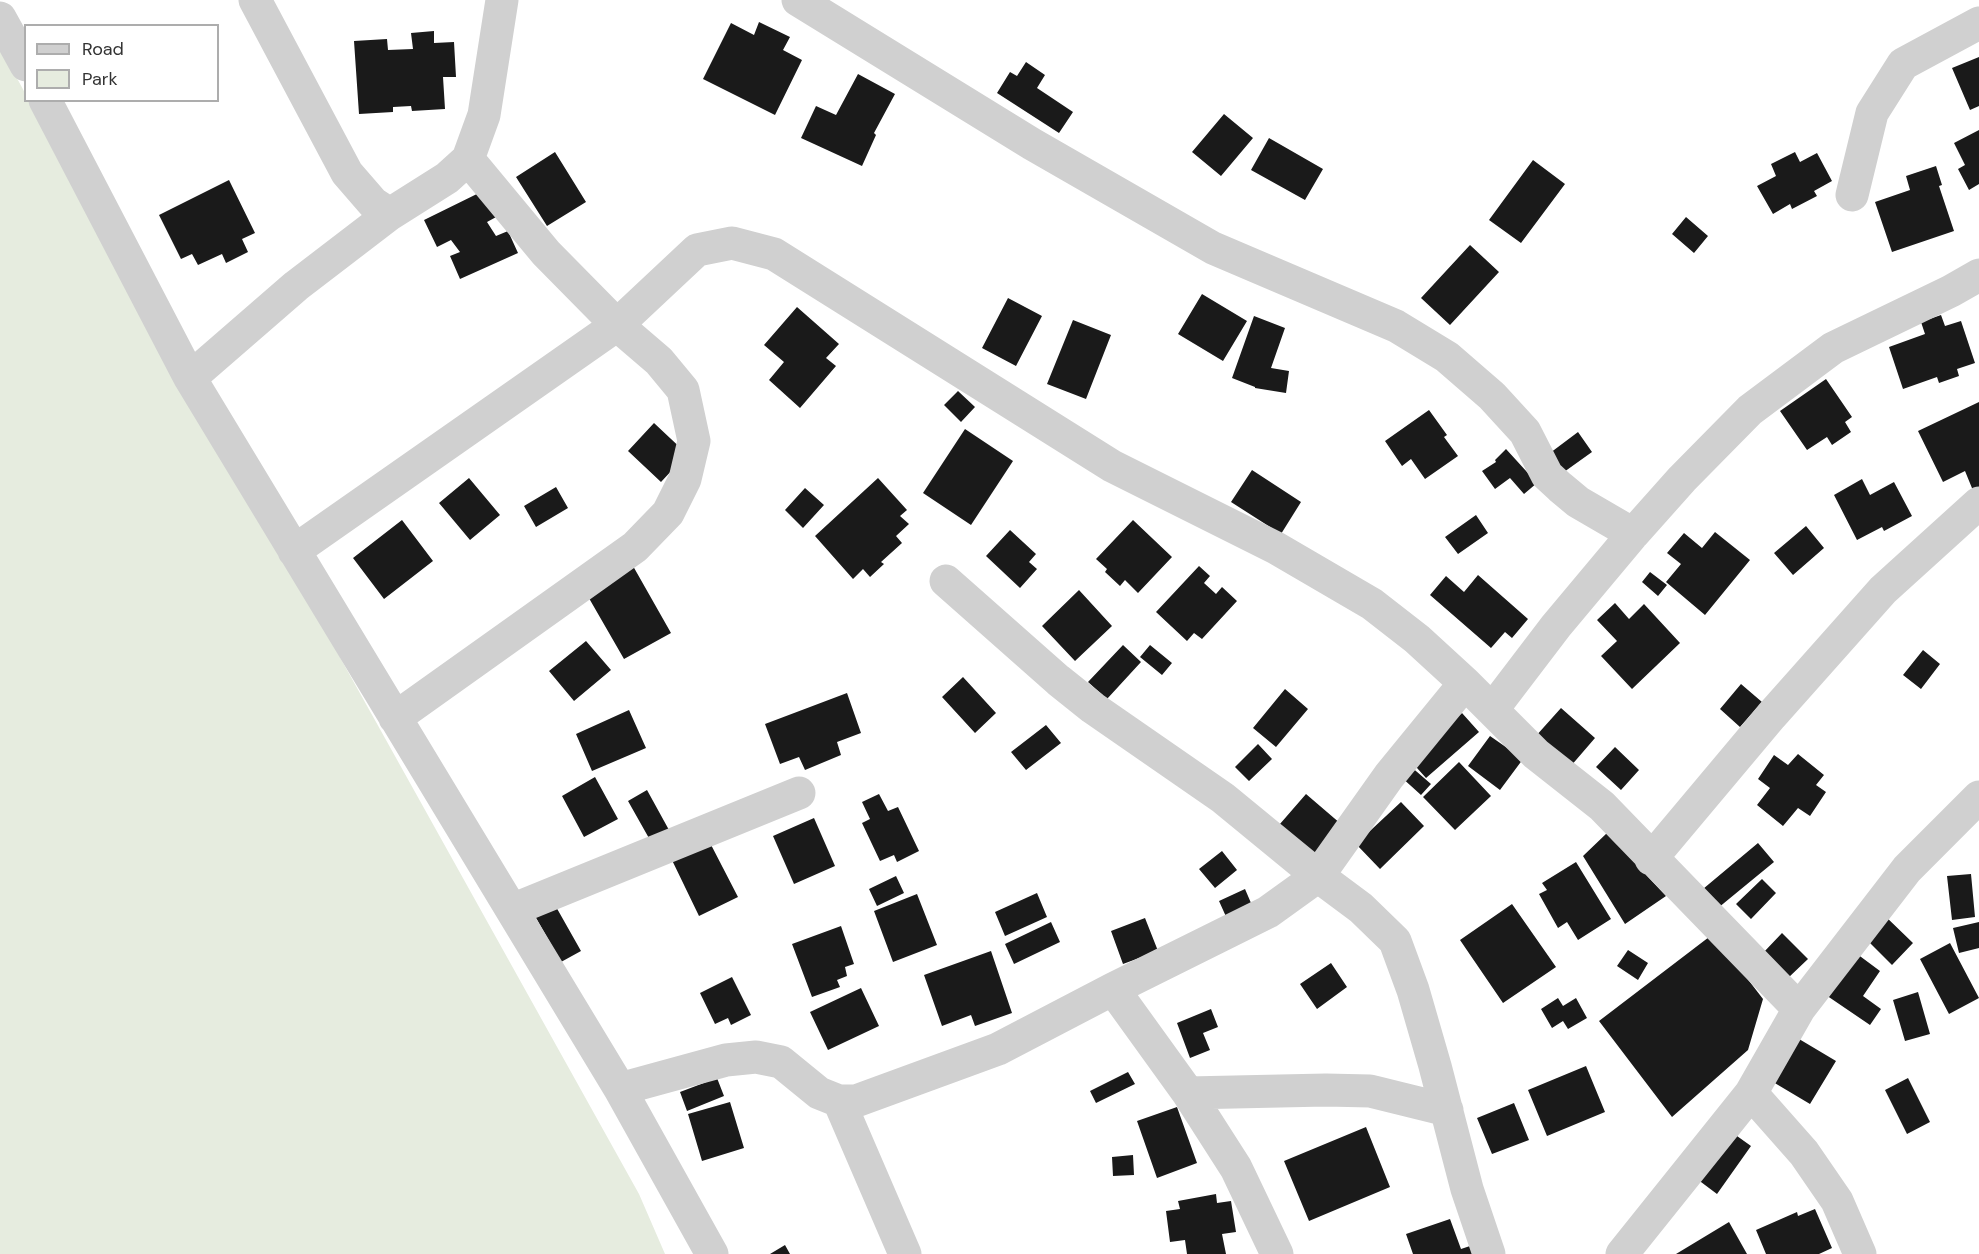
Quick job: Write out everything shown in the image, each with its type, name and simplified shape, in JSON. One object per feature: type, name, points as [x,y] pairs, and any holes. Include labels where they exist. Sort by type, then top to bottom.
[{"type":"street","points":[[255,0],[347,173],[373,203],[390,214]]},
{"type":"street","points":[[190,378],[296,286],[390,214],[447,178],[468,159],[484,115],[502,0]]},
{"type":"street","points":[[798,0],[1032,144],[1213,248],[1396,326],[1447,357],[1492,396],[1525,432],[1547,475],[1578,502],[1634,534]]},
{"type":"street","points":[[0,18],[24,61]]},
{"type":"street","points":[[1852,195],[1872,113],[1903,64],[1979,23]]},
{"type":"street","points":[[46,102],[190,378],[620,1089],[712,1254]]},
{"type":"street","points":[[395,718],[634,547],[668,513],[685,479],[694,441],[683,390],[659,362],[617,325],[546,254],[468,159]]},
{"type":"street","points":[[294,551],[617,325],[697,250],[732,243],[774,254],[1112,466],[1276,548],[1372,604],[1417,639],[1536,754],[1602,806],[1799,1009]]},
{"type":"street","points":[[1492,710],[1556,626],[1634,534],[1682,479],[1750,410],[1833,348],[1979,275]]},
{"type":"street","points":[[1651,859],[1771,716],[1883,590],[1979,503]]},
{"type":"street","points":[[946,581],[1058,680],[1093,708],[1223,798],[1361,908],[1395,941],[1413,990],[1467,1189],[1490,1254]]},
{"type":"street","points":[[620,1089],[726,1060],[756,1057],[780,1062],[819,1094],[839,1101],[856,1101],[998,1049],[1268,912],[1318,876],[1389,776],[1465,683]]},
{"type":"street","points":[[512,910],[799,793]]},
{"type":"street","points":[[1622,1254],[1751,1093],[1799,1009],[1907,869],[1979,797]]},
{"type":"street","points":[[1113,989],[1188,1093],[1236,1168],[1277,1254]]},
{"type":"street","points":[[1188,1093],[1370,1091],[1447,1110]]},
{"type":"street","points":[[1751,1093],[1804,1153],[1837,1201],[1860,1254]]},
{"type":"street","points":[[839,1101],[905,1254]]},
{"type":"green space","points":[[0,47],[24,91],[24,102],[31,102],[639,1194],[665,1254],[0,1254]]},
{"type":"building","points":[[759,22],[790,37],[783,50],[802,60],[775,115],[703,79],[731,23],[754,35]]},
{"type":"building","points":[[434,31],[434,43],[454,42],[456,77],[443,77],[445,109],[412,111],[411,106],[393,107],[393,112],[359,114],[354,41],[387,39],[388,50],[413,49],[411,33]]},
{"type":"building","points":[[1979,57],[1979,106],[1970,110],[1952,68]]},
{"type":"building","points":[[1026,62],[1045,75],[1037,88],[1073,112],[1059,133],[997,93],[1010,72],[1017,76]]},
{"type":"building","points":[[858,74],[895,94],[874,133],[876,135],[862,166],[801,138],[816,106],[836,115]]},
{"type":"building","points":[[1224,114],[1253,138],[1221,176],[1192,152]]},
{"type":"building","points":[[1979,130],[1979,184],[1969,190],[1958,169],[1965,165],[1954,143]]},
{"type":"building","points":[[1269,138],[1323,169],[1305,200],[1251,170]]},
{"type":"building","points":[[555,152],[586,202],[547,226],[516,177]]},
{"type":"building","points":[[1795,152],[1800,162],[1817,153],[1832,181],[1814,191],[1817,196],[1792,209],[1790,204],[1773,214],[1757,186],[1776,176],[1771,164]]},
{"type":"building","points":[[1533,160],[1565,184],[1521,243],[1489,220]]},
{"type":"building","points":[[1936,166],[1942,185],[1939,186],[1954,231],[1892,252],[1875,202],[1910,190],[1906,176]]},
{"type":"building","points":[[229,180],[255,233],[242,239],[248,252],[226,263],[222,254],[198,265],[192,254],[181,259],[159,215]]},
{"type":"building","points":[[485,190],[498,216],[487,222],[496,236],[508,231],[518,253],[460,279],[450,256],[460,252],[451,240],[437,247],[424,220]]},
{"type":"building","points":[[1686,217],[1708,236],[1694,253],[1672,234]]},
{"type":"building","points":[[1470,245],[1499,272],[1450,325],[1421,298]]},
{"type":"building","points":[[1202,294],[1247,321],[1223,361],[1178,334]]},
{"type":"building","points":[[1008,298],[1042,316],[1016,366],[982,348]]},
{"type":"building","points":[[797,307],[839,344],[826,358],[836,366],[800,408],[769,380],[784,362],[764,345]]},
{"type":"building","points":[[1941,315],[1945,326],[1961,321],[1975,363],[1957,369],[1959,376],[1939,383],[1937,377],[1903,389],[1889,347],[1925,334],[1921,322]]},
{"type":"building","points":[[1254,316],[1285,328],[1271,368],[1289,371],[1286,393],[1255,388],[1232,378]]},
{"type":"building","points":[[1073,320],[1111,335],[1086,399],[1047,384]]},
{"type":"building","points":[[1826,379],[1852,417],[1845,422],[1851,432],[1832,445],[1827,437],[1807,450],[1780,411]]},
{"type":"building","points":[[958,391],[975,407],[961,422],[944,405]]},
{"type":"building","points":[[1979,402],[1979,491],[1974,493],[1965,471],[1943,482],[1918,431]]},
{"type":"building","points":[[1429,410],[1447,435],[1444,437],[1458,456],[1425,479],[1411,459],[1402,466],[1385,441]]},
{"type":"building","points":[[654,423],[687,454],[661,482],[628,451]]},
{"type":"building","points":[[965,429],[1013,461],[971,525],[923,493]]},
{"type":"building","points":[[1578,432],[1592,452],[1564,472],[1550,453]]},
{"type":"building","points":[[1506,449],[1537,483],[1524,494],[1510,478],[1495,489],[1482,471],[1496,462],[1495,460]]},
{"type":"building","points":[[1252,470],[1301,502],[1281,534],[1231,502]]},
{"type":"building","points":[[469,478],[500,515],[470,540],[439,503]]},
{"type":"building","points":[[878,478],[907,510],[900,516],[909,524],[896,536],[902,543],[881,562],[884,564],[870,577],[863,569],[853,579],[815,536]]},
{"type":"building","points":[[1862,479],[1870,495],[1894,482],[1912,516],[1884,531],[1882,527],[1857,540],[1834,495]]},
{"type":"building","points":[[556,487],[568,508],[536,527],[524,506]]},
{"type":"building","points":[[805,488],[824,505],[803,528],[785,510]]},
{"type":"building","points":[[1476,515],[1488,533],[1458,554],[1445,537]]},
{"type":"building","points":[[402,520],[433,561],[384,599],[353,558]]},
{"type":"building","points":[[1133,520],[1172,557],[1138,593],[1125,580],[1120,586],[1105,572],[1107,569],[1096,559]]},
{"type":"building","points":[[1806,526],[1824,548],[1793,575],[1774,553]]},
{"type":"building","points":[[1010,530],[1036,554],[1029,562],[1037,569],[1020,588],[986,556]]},
{"type":"building","points":[[1715,532],[1750,560],[1705,615],[1666,582],[1681,564],[1667,553],[1684,533],[1702,548]]},
{"type":"building","points":[[633,566],[671,633],[624,659],[586,593]]},
{"type":"building","points":[[1199,566],[1210,576],[1204,583],[1216,594],[1222,587],[1237,601],[1202,639],[1194,633],[1187,641],[1156,612]]},
{"type":"building","points":[[1650,572],[1667,585],[1658,596],[1642,582]]},
{"type":"building","points":[[1478,575],[1528,619],[1512,638],[1505,632],[1491,648],[1430,595],[1446,576],[1464,592]]},
{"type":"building","points":[[1079,590],[1112,626],[1075,661],[1042,626]]},
{"type":"building","points":[[1615,603],[1629,619],[1644,604],[1680,643],[1632,689],[1601,656],[1617,641],[1597,620]]},
{"type":"building","points":[[586,641],[611,670],[574,701],[549,671]]},
{"type":"building","points":[[1123,645],[1141,662],[1107,699],[1088,682]]},
{"type":"building","points":[[1150,645],[1172,663],[1162,675],[1140,657]]},
{"type":"building","points":[[1923,650],[1940,664],[1921,689],[1903,675]]},
{"type":"building","points":[[963,677],[996,713],[975,733],[942,697]]},
{"type":"building","points":[[1741,684],[1762,702],[1740,727],[1720,709]]},
{"type":"building","points":[[1285,689],[1308,709],[1276,747],[1253,728]]},
{"type":"building","points":[[847,693],[861,733],[837,742],[841,755],[805,770],[799,757],[780,764],[765,724]]},
{"type":"building","points":[[1561,708],[1595,738],[1570,767],[1535,737]]},
{"type":"building","points":[[629,710],[646,748],[592,771],[576,734]]},
{"type":"building","points":[[1462,713],[1479,732],[1426,778],[1409,759]]},
{"type":"building","points":[[1046,725],[1061,743],[1026,770],[1011,752]]},
{"type":"building","points":[[1490,736],[1523,759],[1500,790],[1468,766]]},
{"type":"building","points":[[1258,744],[1272,759],[1249,781],[1235,767]]},
{"type":"building","points":[[1615,747],[1639,770],[1621,790],[1596,767]]},
{"type":"building","points":[[1798,754],[1824,775],[1816,785],[1826,792],[1810,816],[1798,808],[1783,826],[1757,805],[1770,788],[1758,779],[1774,755],[1788,765]]},
{"type":"building","points":[[1459,762],[1491,796],[1455,830],[1423,797]]},
{"type":"building","points":[[1409,765],[1431,784],[1421,795],[1400,776]]},
{"type":"building","points":[[595,777],[618,819],[584,837],[562,796]]},
{"type":"building","points":[[647,790],[669,830],[650,840],[628,801]]},
{"type":"building","points":[[879,794],[888,811],[898,807],[919,851],[897,862],[894,855],[880,861],[862,823],[870,819],[862,802]]},
{"type":"building","points":[[1306,794],[1341,824],[1309,862],[1273,832]]},
{"type":"building","points":[[1401,802],[1424,826],[1380,869],[1356,844]]},
{"type":"building","points":[[814,818],[835,866],[794,884],[773,836]]},
{"type":"building","points":[[1607,833],[1666,896],[1625,924],[1583,856]]},
{"type":"building","points":[[707,837],[738,897],[699,916],[670,856]]},
{"type":"building","points":[[1758,843],[1774,862],[1718,908],[1703,889]]},
{"type":"building","points":[[1222,851],[1237,870],[1215,888],[1199,869]]},
{"type":"building","points":[[1576,862],[1611,919],[1578,940],[1567,922],[1558,928],[1539,894],[1547,890],[1542,883]]},
{"type":"building","points":[[1971,874],[1975,917],[1952,920],[1947,876]]},
{"type":"building","points":[[896,876],[904,893],[877,906],[869,889]]},
{"type":"building","points":[[1762,879],[1776,893],[1751,919],[1736,904]]},
{"type":"building","points":[[1245,889],[1254,910],[1228,921],[1219,901]]},
{"type":"building","points":[[1037,893],[1047,917],[1005,936],[995,912]]},
{"type":"building","points":[[917,894],[937,945],[893,962],[874,911]]},
{"type":"building","points":[[1512,904],[1556,967],[1503,1003],[1460,940]]},
{"type":"building","points":[[555,905],[581,951],[561,962],[535,916]]},
{"type":"building","points":[[1883,914],[1913,943],[1892,965],[1862,935]]},
{"type":"building","points":[[1145,918],[1158,951],[1123,964],[1111,931]]},
{"type":"building","points":[[1051,922],[1060,942],[1014,964],[1005,944]]},
{"type":"building","points":[[1979,922],[1979,948],[1959,953],[1953,928]]},
{"type":"building","points":[[841,926],[854,964],[845,967],[847,976],[837,980],[840,987],[812,997],[792,944]]},
{"type":"building","points":[[1782,933],[1808,959],[1788,978],[1763,953]]},
{"type":"building","points":[[1713,934],[1763,999],[1748,1050],[1672,1117],[1599,1021]]},
{"type":"building","points":[[1950,943],[1979,998],[1949,1014],[1920,959]]},
{"type":"building","points":[[1849,948],[1880,971],[1863,996],[1881,1009],[1870,1025],[1820,991]]},
{"type":"building","points":[[1628,950],[1648,963],[1638,980],[1617,966]]},
{"type":"building","points":[[991,951],[1012,1013],[975,1026],[971,1015],[942,1026],[924,975]]},
{"type":"building","points":[[1331,963],[1347,987],[1317,1009],[1300,984]]},
{"type":"building","points":[[732,977],[751,1015],[731,1025],[728,1018],[715,1024],[700,993]]},
{"type":"building","points":[[861,988],[879,1026],[828,1050],[810,1012]]},
{"type":"building","points":[[1918,992],[1930,1034],[1905,1041],[1893,1000]]},
{"type":"building","points":[[1558,998],[1563,1006],[1576,998],[1587,1018],[1568,1029],[1563,1021],[1552,1028],[1541,1009]]},
{"type":"building","points":[[1211,1009],[1218,1027],[1203,1033],[1210,1050],[1190,1058],[1177,1023]]},
{"type":"building","points":[[1794,1036],[1836,1061],[1810,1104],[1768,1079]]},
{"type":"building","points":[[1586,1066],[1605,1112],[1547,1136],[1528,1090]]},
{"type":"building","points":[[1128,1072],[1135,1084],[1096,1103],[1090,1091]]},
{"type":"building","points":[[717,1078],[724,1096],[687,1111],[680,1092]]},
{"type":"building","points":[[1908,1078],[1930,1122],[1907,1134],[1885,1090]]},
{"type":"building","points":[[730,1102],[744,1148],[702,1161],[688,1114]]},
{"type":"building","points":[[1514,1103],[1529,1140],[1492,1154],[1477,1118]]},
{"type":"building","points":[[1177,1107],[1197,1163],[1157,1178],[1137,1121]]},
{"type":"building","points":[[1366,1127],[1390,1187],[1309,1221],[1284,1161]]},
{"type":"building","points":[[1730,1131],[1751,1146],[1717,1194],[1697,1179]]},
{"type":"building","points":[[1133,1155],[1134,1175],[1113,1176],[1112,1157]]},
{"type":"building","points":[[1216,1194],[1217,1203],[1231,1201],[1236,1232],[1222,1234],[1226,1254],[1187,1254],[1185,1240],[1170,1242],[1166,1211],[1180,1209],[1178,1201]]},
{"type":"building","points":[[1815,1209],[1832,1248],[1819,1254],[1766,1254],[1756,1230],[1797,1212],[1798,1216]]},
{"type":"building","points":[[1450,1219],[1461,1249],[1473,1245],[1476,1254],[1413,1254],[1406,1234]]},
{"type":"building","points":[[1729,1222],[1747,1254],[1676,1254]]},
{"type":"building","points":[[785,1245],[790,1254],[770,1254]]}]
